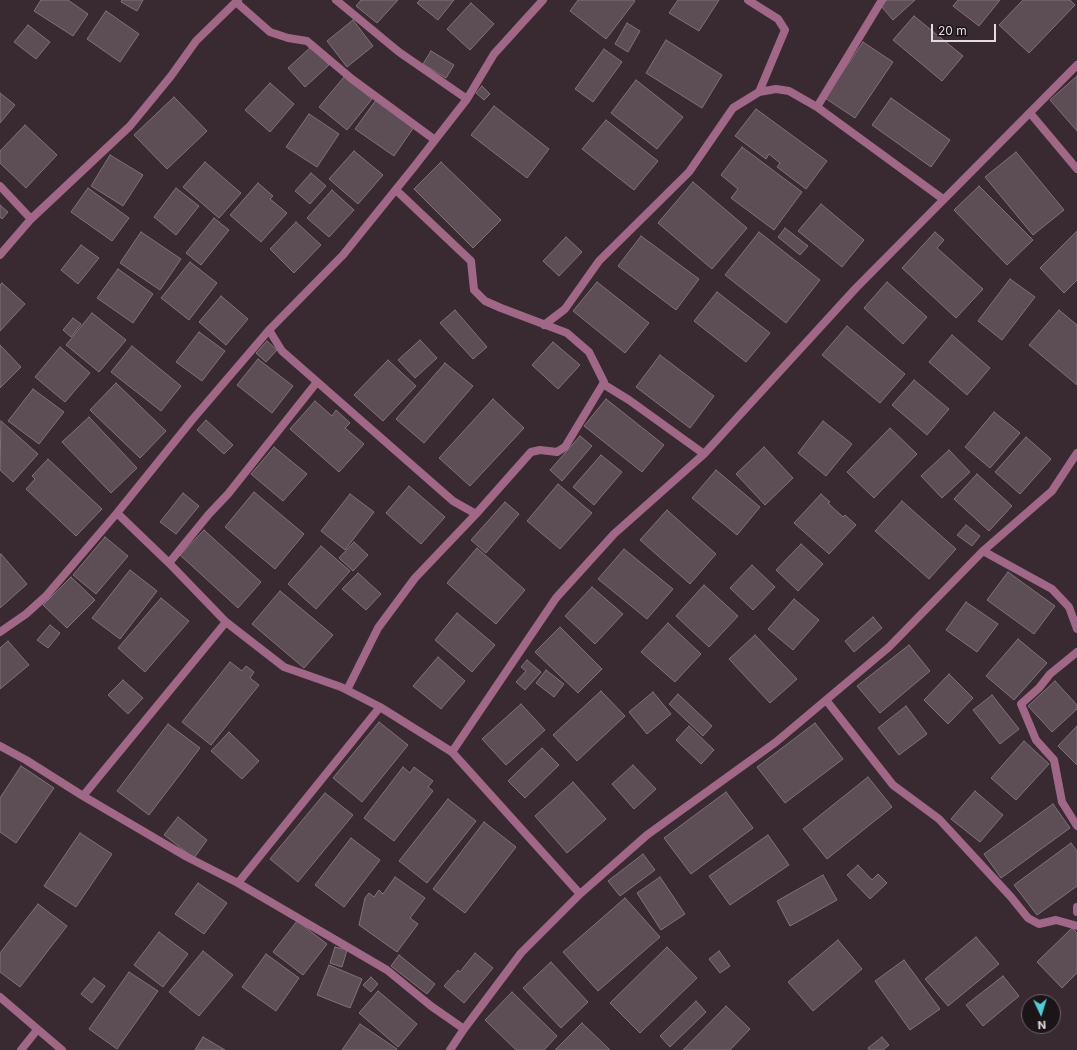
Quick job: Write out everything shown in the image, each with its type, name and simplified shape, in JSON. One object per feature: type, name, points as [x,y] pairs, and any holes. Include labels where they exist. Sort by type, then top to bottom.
[{"type":"street","points":[[336,0],[399,52],[467,99]]},
{"type":"street","points":[[0,632],[26,614],[46,596],[269,330],[343,255],[467,99],[494,54],[543,0]]},
{"type":"street","points":[[748,0],[778,19],[785,30],[759,92]]},
{"type":"street","points":[[817,107],[882,0]]},
{"type":"street","points":[[0,254],[31,219],[130,126],[171,76],[196,41],[237,1],[270,32],[288,38],[307,41],[352,79],[435,140]]},
{"type":"street","points":[[452,752],[556,598],[614,534],[704,454],[856,288],[942,199],[1077,65]]},
{"type":"street","points":[[544,325],[565,309],[599,261],[689,172],[732,108],[759,92],[776,89],[789,92],[817,107],[942,199]]},
{"type":"street","points":[[1030,113],[1077,169]]},
{"type":"street","points":[[0,186],[31,219]]},
{"type":"street","points":[[347,690],[378,628],[415,578],[476,514],[531,452],[540,450],[557,452],[565,447],[604,382],[589,352],[567,333],[485,301],[474,290],[471,261],[396,190]]},
{"type":"street","points":[[269,330],[282,351],[453,501],[476,514]]},
{"type":"street","points":[[169,563],[209,514],[228,494],[317,382]]},
{"type":"street","points":[[603,384],[629,400],[704,454]]},
{"type":"street","points":[[450,1050],[521,953],[580,894],[647,834],[776,742],[889,647],[983,551],[1052,491],[1077,453]]},
{"type":"street","points":[[117,513],[169,563],[226,622],[284,667],[347,690],[380,707],[452,752],[580,894]]},
{"type":"street","points":[[983,551],[1052,589],[1069,607],[1077,629]]},
{"type":"street","points":[[83,796],[226,622]]},
{"type":"street","points":[[1077,652],[1050,674],[1039,688],[1021,704],[1036,740],[1054,760],[1062,802],[1077,826]]},
{"type":"street","points":[[826,700],[893,785],[939,819],[1011,897],[1028,918],[1039,924],[1056,920],[1077,926]]},
{"type":"street","points":[[238,883],[380,707]]},
{"type":"street","points":[[0,746],[26,760],[83,796],[187,857],[238,883],[387,970],[431,1006],[464,1029]]},
{"type":"street","points":[[1077,907],[1077,912]]},
{"type":"street","points":[[0,998],[62,1050]]},
{"type":"street","points":[[21,1050],[37,1030]]},
{"type":"building","points":[[41,0],[68,0],[88,14],[73,36],[34,11]]},
{"type":"building","points":[[122,0],[143,0],[137,11],[121,2]]},
{"type":"building","points":[[361,0],[398,0],[377,23],[356,6]]},
{"type":"building","points":[[420,0],[454,0],[438,20],[417,3]]},
{"type":"building","points":[[578,0],[635,1],[606,39],[570,11]]},
{"type":"building","points":[[678,0],[719,0],[699,31],[669,13]]},
{"type":"building","points":[[887,0],[915,0],[893,20],[881,6]]},
{"type":"building","points":[[958,0],[1000,0],[979,26],[953,6]]},
{"type":"building","points":[[1023,0],[1070,0],[1075,5],[1029,53],[999,25]]},
{"type":"building","points":[[471,3],[494,24],[470,50],[447,29]]},
{"type":"building","points":[[106,11],[139,34],[120,62],[87,39]]},
{"type":"building","points":[[914,16],[963,56],[942,81],[893,40]]},
{"type":"building","points":[[353,20],[373,46],[347,67],[327,41]]},
{"type":"building","points":[[627,23],[640,31],[628,52],[615,44]]},
{"type":"building","points":[[28,25],[50,42],[36,59],[14,42]]},
{"type":"building","points":[[666,40],[722,75],[702,108],[646,73]]},
{"type":"building","points":[[863,42],[893,62],[855,118],[825,98]]},
{"type":"building","points":[[311,47],[329,65],[305,87],[288,68]]},
{"type":"building","points":[[604,49],[622,62],[593,102],[575,89]]},
{"type":"building","points":[[431,51],[454,65],[446,78],[423,64]]},
{"type":"building","points":[[1077,76],[1077,131],[1050,100]]},
{"type":"building","points":[[344,77],[372,99],[347,130],[319,107]]},
{"type":"building","points":[[636,80],[683,117],[657,149],[611,113]]},
{"type":"building","points":[[270,83],[294,104],[270,132],[245,110]]},
{"type":"building","points":[[482,86],[490,94],[484,100],[476,93]]},
{"type":"building","points":[[0,93],[15,105],[0,123]]},
{"type":"building","points":[[174,97],[207,131],[167,169],[134,135]]},
{"type":"building","points":[[891,98],[950,140],[931,167],[872,125]]},
{"type":"building","points":[[376,100],[414,127],[394,156],[355,129]]},
{"type":"building","points":[[494,106],[549,149],[527,178],[471,135]]},
{"type":"building","points":[[756,109],[827,161],[806,189],[777,167],[780,163],[769,154],[766,159],[735,136]]},
{"type":"building","points":[[309,114],[339,134],[317,167],[286,147]]},
{"type":"building","points":[[606,120],[658,161],[634,190],[582,149]]},
{"type":"building","points":[[25,125],[57,155],[26,188],[0,163],[0,151]]},
{"type":"building","points":[[742,147],[802,192],[774,230],[731,198],[738,189],[721,175]]},
{"type":"building","points":[[354,151],[383,175],[358,204],[329,179]]},
{"type":"building","points":[[1016,152],[1064,210],[1033,235],[985,177]]},
{"type":"building","points":[[110,155],[143,175],[123,206],[91,186]]},
{"type":"building","points":[[205,162],[241,193],[219,218],[183,187]]},
{"type":"building","points":[[441,162],[501,220],[473,248],[414,189]]},
{"type":"building","points":[[311,173],[326,186],[310,204],[295,191]]},
{"type":"building","points":[[693,182],[747,228],[712,269],[658,223]]},
{"type":"building","points":[[258,183],[273,196],[270,199],[287,213],[261,242],[230,215]]},
{"type":"building","points":[[979,186],[1033,240],[1007,265],[954,210]]},
{"type":"building","points":[[88,188],[129,218],[112,241],[71,212]]},
{"type":"building","points":[[176,188],[199,206],[176,235],[154,217]]},
{"type":"building","points":[[332,190],[354,210],[329,237],[307,218]]},
{"type":"building","points":[[821,204],[864,240],[842,267],[798,231]]},
{"type":"building","points":[[0,205],[8,212],[2,219],[0,217]]},
{"type":"building","points":[[214,218],[229,230],[201,265],[186,253]]},
{"type":"building","points":[[296,222],[321,245],[294,273],[270,249]]},
{"type":"building","points":[[785,228],[808,246],[800,255],[778,237]]},
{"type":"building","points":[[1077,231],[1077,280],[1064,293],[1040,268]]},
{"type":"building","points":[[141,232],[181,259],[160,290],[120,263]]},
{"type":"building","points":[[759,232],[820,280],[786,323],[725,275]]},
{"type":"building","points":[[935,232],[944,240],[937,248],[983,289],[956,318],[902,268]]},
{"type":"building","points":[[641,236],[699,279],[676,310],[618,266]]},
{"type":"building","points":[[566,237],[582,252],[559,276],[543,261]]},
{"type":"building","points":[[81,245],[99,258],[78,284],[61,270]]},
{"type":"building","points":[[190,262],[217,283],[189,320],[161,298]]},
{"type":"building","points":[[118,269],[153,294],[133,323],[97,298]]},
{"type":"building","points":[[1010,279],[1035,297],[1002,340],[978,321]]},
{"type":"building","points":[[597,282],[649,323],[625,353],[573,311]]},
{"type":"building","points":[[887,282],[927,317],[903,344],[864,308]]},
{"type":"building","points":[[2,283],[25,304],[0,331],[0,285]]},
{"type":"building","points":[[717,292],[770,333],[746,362],[694,321]]},
{"type":"building","points":[[221,296],[248,319],[226,345],[199,322]]},
{"type":"building","points":[[455,310],[487,347],[473,359],[440,323]]},
{"type":"building","points":[[1059,310],[1077,325],[1077,385],[1029,345]]},
{"type":"building","points":[[92,313],[126,340],[99,372],[66,345]]},
{"type":"building","points":[[73,318],[81,324],[71,337],[63,330]]},
{"type":"building","points":[[847,326],[905,374],[880,403],[822,355]]},
{"type":"building","points":[[199,332],[225,351],[202,381],[176,362]]},
{"type":"building","points":[[952,335],[990,368],[967,395],[929,362]]},
{"type":"building","points":[[420,340],[437,358],[415,378],[398,360]]},
{"type":"building","points":[[267,341],[277,350],[266,362],[256,353]]},
{"type":"building","points":[[553,342],[580,365],[558,389],[532,365]]},
{"type":"building","points":[[0,345],[21,367],[0,388]]},
{"type":"building","points":[[132,346],[181,386],[161,411],[111,372]]},
{"type":"building","points":[[60,347],[90,373],[65,402],[35,377]]},
{"type":"building","points":[[660,355],[714,396],[690,428],[636,387]]},
{"type":"building","points":[[258,359],[293,386],[272,413],[237,385]]},
{"type":"building","points":[[388,360],[416,386],[383,421],[354,395]]},
{"type":"building","points":[[445,363],[473,386],[424,443],[396,419]]},
{"type":"building","points":[[914,380],[949,409],[927,435],[892,405]]},
{"type":"building","points":[[116,383],[166,431],[140,458],[90,410]]},
{"type":"building","points":[[33,389],[64,412],[39,444],[8,421]]},
{"type":"building","points":[[493,399],[524,428],[470,486],[439,458]]},
{"type":"building","points":[[606,399],[664,445],[642,472],[584,426]]},
{"type":"building","points":[[315,401],[332,416],[336,410],[350,423],[345,428],[364,444],[339,472],[290,429]]},
{"type":"building","points":[[994,412],[1020,433],[990,468],[965,447]]},
{"type":"building","points":[[89,417],[137,468],[111,493],[62,442]]},
{"type":"building","points":[[206,420],[233,445],[224,454],[197,430]]},
{"type":"building","points":[[1,421],[38,454],[13,482],[0,470]]},
{"type":"building","points":[[823,421],[852,444],[826,476],[798,453]]},
{"type":"building","points":[[890,428],[917,454],[874,498],[847,472]]},
{"type":"building","points":[[580,436],[592,446],[562,481],[550,470]]},
{"type":"building","points":[[1026,437],[1051,459],[1020,494],[995,472]]},
{"type":"building","points":[[274,447],[307,474],[283,501],[251,474]]},
{"type":"building","points":[[764,447],[793,478],[765,505],[736,474]]},
{"type":"building","points":[[949,450],[970,472],[942,498],[921,476]]},
{"type":"building","points":[[601,455],[622,472],[594,505],[573,487]]},
{"type":"building","points":[[48,459],[102,509],[76,536],[26,489],[35,479],[32,476]]},
{"type":"building","points":[[716,470],[760,507],[737,535],[692,498]]},
{"type":"building","points":[[977,474],[1012,506],[989,531],[954,499]]},
{"type":"building","points":[[558,484],[592,513],[560,549],[527,521]]},
{"type":"building","points":[[409,486],[445,517],[421,544],[386,513]]},
{"type":"building","points":[[254,492],[304,534],[275,569],[225,527]]},
{"type":"building","points":[[183,493],[199,506],[176,534],[160,522]]},
{"type":"building","points":[[350,494],[374,512],[345,550],[321,531]]},
{"type":"building","points":[[821,494],[843,517],[845,515],[856,525],[829,554],[794,523]]},
{"type":"building","points":[[902,501],[956,549],[929,579],[875,531]]},
{"type":"building","points":[[505,502],[519,514],[486,553],[471,540]]},
{"type":"building","points":[[667,510],[716,554],[690,584],[640,540]]},
{"type":"building","points":[[966,525],[980,536],[972,546],[957,535]]},
{"type":"building","points":[[204,530],[261,582],[238,608],[180,555]]},
{"type":"building","points":[[105,537],[128,556],[96,594],[73,575]]},
{"type":"building","points":[[354,542],[368,555],[353,571],[339,558]]},
{"type":"building","points":[[801,544],[823,564],[798,591],[776,570]]},
{"type":"building","points":[[321,546],[350,571],[316,609],[288,584]]},
{"type":"building","points":[[477,548],[525,590],[496,624],[447,583]]},
{"type":"building","points":[[624,549],[673,589],[647,619],[598,579]]},
{"type":"building","points":[[1,554],[27,584],[0,608],[0,555]]},
{"type":"building","points":[[752,565],[775,587],[753,610],[730,588]]},
{"type":"building","points":[[130,570],[157,591],[120,639],[92,618]]},
{"type":"building","points":[[1008,572],[1055,606],[1034,634],[987,600]]},
{"type":"building","points":[[358,573],[381,594],[366,610],[342,589]]},
{"type":"building","points":[[71,577],[95,600],[67,628],[43,605]]},
{"type":"building","points":[[704,585],[738,616],[709,647],[676,616]]},
{"type":"building","points":[[592,587],[623,614],[595,644],[565,616]]},
{"type":"building","points":[[280,591],[333,635],[304,668],[252,624]]},
{"type":"building","points":[[161,598],[189,621],[145,672],[118,648]]},
{"type":"building","points":[[794,599],[819,620],[793,650],[768,629]]},
{"type":"building","points":[[966,602],[998,624],[977,652],[946,630]]},
{"type":"building","points":[[457,613],[495,645],[472,672],[435,640]]},
{"type":"building","points":[[873,617],[882,628],[854,652],[845,641]]},
{"type":"building","points":[[668,623],[701,654],[675,682],[641,652]]},
{"type":"building","points":[[50,625],[60,633],[48,648],[37,640]]},
{"type":"building","points":[[560,627],[602,669],[578,693],[535,652]]},
{"type":"building","points":[[755,635],[797,679],[770,703],[729,659]]},
{"type":"building","points":[[1018,639],[1047,663],[1014,700],[986,676]]},
{"type":"building","points":[[8,641],[29,665],[0,689],[0,648]]},
{"type":"building","points":[[909,645],[930,671],[880,713],[857,686]]},
{"type":"building","points":[[438,657],[465,681],[441,709],[413,686]]},
{"type":"building","points":[[527,660],[541,672],[525,690],[516,682],[526,671],[521,667]]},
{"type":"building","points":[[230,662],[242,671],[246,666],[254,672],[250,678],[259,685],[211,745],[182,722]]},
{"type":"building","points":[[546,670],[564,684],[554,697],[536,683]]},
{"type":"building","points":[[949,674],[973,698],[948,724],[924,700]]},
{"type":"building","points":[[123,680],[143,698],[128,714],[108,695]]},
{"type":"building","points":[[1055,681],[1077,705],[1077,709],[1052,732],[1028,706]]},
{"type":"building","points":[[601,691],[625,716],[577,761],[553,735]]},
{"type":"building","points":[[653,692],[671,714],[647,734],[629,712]]},
{"type":"building","points":[[678,694],[712,726],[703,736],[669,704]]},
{"type":"building","points":[[992,695],[1019,729],[1000,744],[973,710]]},
{"type":"building","points":[[521,704],[545,730],[506,765],[482,739]]},
{"type":"building","points":[[906,706],[927,734],[899,755],[878,728]]},
{"type":"building","points":[[379,722],[408,745],[362,802],[333,778]]},
{"type":"building","points":[[815,723],[843,759],[785,803],[757,767]]},
{"type":"building","points":[[168,724],[200,748],[149,815],[117,791]]},
{"type":"building","points":[[689,726],[714,750],[701,764],[676,740]]},
{"type":"building","points":[[1077,726],[1077,765],[1058,746]]},
{"type":"building","points":[[229,732],[259,761],[242,779],[211,751]]},
{"type":"building","points":[[1024,741],[1049,764],[1016,800],[991,778]]},
{"type":"building","points":[[542,748],[559,765],[525,798],[508,781]]},
{"type":"building","points":[[633,765],[656,789],[634,809],[612,784]]},
{"type":"building","points":[[21,766],[54,788],[16,843],[0,832],[0,798]]},
{"type":"building","points":[[403,767],[410,773],[414,767],[433,781],[428,787],[433,791],[394,841],[364,818]]},
{"type":"building","points":[[868,777],[892,807],[827,859],[803,829]]},
{"type":"building","points":[[573,782],[606,819],[567,853],[535,816]]},
{"type":"building","points":[[975,791],[1003,815],[980,842],[951,819]]},
{"type":"building","points":[[726,792],[753,828],[691,874],[664,838]]},
{"type":"building","points":[[325,793],[353,815],[298,882],[270,859]]},
{"type":"building","points":[[448,799],[476,821],[427,883],[399,861]]},
{"type":"building","points":[[1053,804],[1070,828],[1001,878],[984,854]]},
{"type":"building","points":[[178,817],[207,840],[194,858],[164,835]]},
{"type":"building","points":[[484,822],[516,847],[465,913],[433,889]]},
{"type":"building","points":[[80,833],[112,854],[76,907],[44,886]]},
{"type":"building","points":[[768,835],[789,865],[730,905],[709,876]]},
{"type":"building","points":[[351,838],[380,860],[344,907],[315,885]]},
{"type":"building","points":[[1071,843],[1077,851],[1077,886],[1037,915],[1014,885]]},
{"type":"building","points":[[643,854],[655,870],[620,896],[608,881]]},
{"type":"building","points":[[858,865],[872,880],[878,874],[887,883],[870,899],[847,875]]},
{"type":"building","points":[[823,875],[837,900],[790,926],[777,901]]},
{"type":"building","points":[[395,877],[425,898],[410,918],[418,924],[397,952],[359,925],[365,898],[369,893],[374,897],[379,890],[383,894]]},
{"type":"building","points":[[660,877],[685,914],[661,930],[637,893]]},
{"type":"building","points":[[198,883],[227,903],[204,934],[175,914]]},
{"type":"building","points":[[625,898],[660,937],[598,991],[563,952]]},
{"type":"building","points":[[38,904],[67,926],[20,987],[0,972],[0,953]]},
{"type":"building","points":[[297,921],[327,944],[303,975],[273,952]]},
{"type":"building","points":[[1072,928],[1077,933],[1077,973],[1062,988],[1037,962]]},
{"type":"building","points":[[159,932],[188,954],[163,987],[134,965]]},
{"type":"building","points":[[976,937],[999,964],[948,1006],[925,979]]},
{"type":"building","points":[[838,940],[862,969],[813,1011],[788,982]]},
{"type":"building","points":[[335,947],[347,950],[342,967],[330,963]]},
{"type":"building","points":[[667,947],[697,978],[640,1033],[610,1003]]},
{"type":"building","points":[[203,951],[233,975],[199,1016],[169,992]]},
{"type":"building","points":[[719,951],[730,966],[720,973],[709,959]]},
{"type":"building","points":[[475,953],[493,968],[464,1003],[444,986],[458,970],[460,972]]},
{"type":"building","points":[[266,954],[299,978],[276,1011],[242,987]]},
{"type":"building","points":[[399,955],[435,984],[427,994],[391,966]]},
{"type":"building","points":[[904,960],[940,1009],[910,1030],[875,981]]},
{"type":"building","points":[[551,962],[588,1002],[561,1028],[523,988]]},
{"type":"building","points":[[329,965],[362,979],[350,1008],[317,995]]},
{"type":"building","points":[[129,972],[158,991],[117,1049],[89,1029]]},
{"type":"building","points":[[1003,976],[1019,996],[983,1026],[966,1005]]},
{"type":"building","points":[[371,977],[378,984],[371,992],[363,985]]},
{"type":"building","points":[[94,978],[105,986],[92,1003],[81,994]]},
{"type":"building","points":[[378,991],[417,1024],[398,1047],[359,1013]]},
{"type":"building","points":[[512,992],[557,1036],[544,1050],[516,1050],[485,1020]]},
{"type":"building","points":[[696,1001],[706,1012],[670,1047],[660,1036]]},
{"type":"building","points":[[726,1006],[750,1029],[730,1050],[683,1050]]},
{"type":"building","points":[[582,1023],[610,1050],[555,1050]]},
{"type":"building","points":[[360,1024],[397,1049],[342,1050]]},
{"type":"building","points":[[203,1037],[225,1050],[195,1050]]},
{"type":"building","points":[[882,1037],[889,1045],[883,1050],[869,1050],[868,1048]]}]
